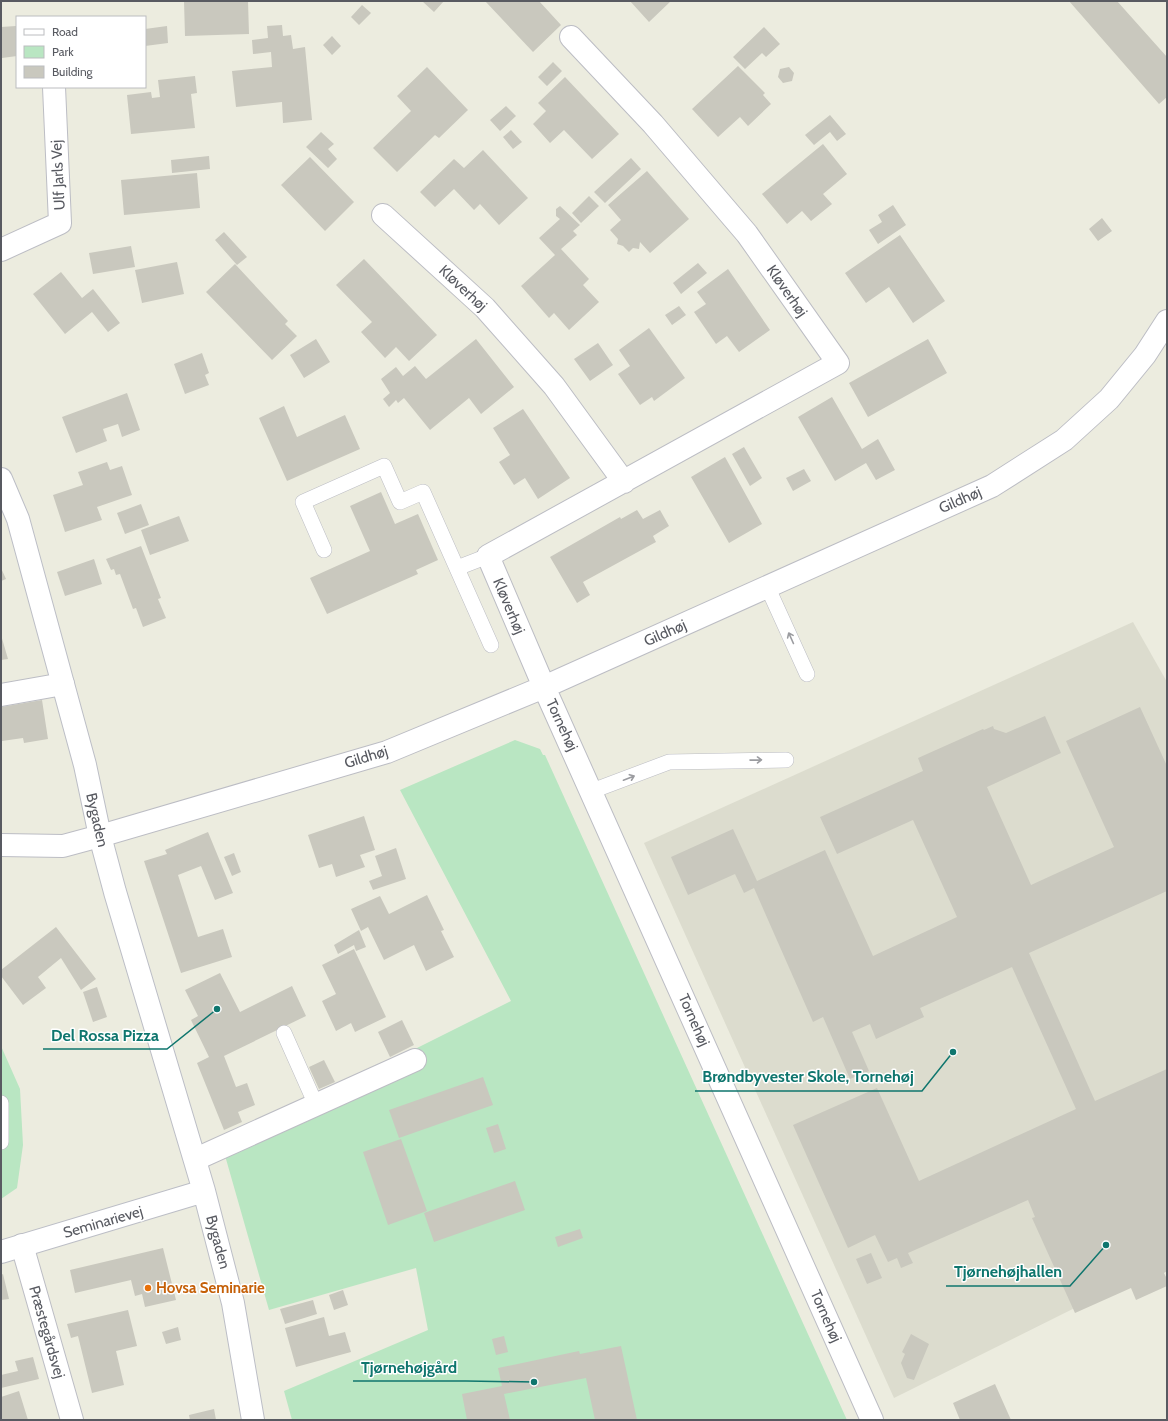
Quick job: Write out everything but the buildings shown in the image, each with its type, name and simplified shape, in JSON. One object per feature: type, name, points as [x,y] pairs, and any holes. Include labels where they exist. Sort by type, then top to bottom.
[{"type":"street","name":"Kløverhøj","points":[[544,687],[488,556],[838,363],[747,234],[653,124],[571,37]]},
{"type":"street","name":"Ulf Jarls Vej","points":[[1,250],[60,223],[54,88]]},
{"type":"street","name":"Kløverhøj","points":[[383,215],[485,308],[554,386],[624,482]]},
{"type":"street","name":"Gildhøj","points":[[1,845],[63,846],[387,752],[544,687],[992,486],[1064,440],[1109,399],[1145,355],[1167,321]]},
{"type":"street","name":"Bygaden","points":[[1,479],[18,519],[85,765],[100,836],[144,989],[196,1159],[234,1303],[253,1420]]},
{"type":"street","points":[[1,695],[63,684]]},
{"type":"street","name":"Tornehøj","points":[[544,687],[592,791],[872,1420]]},
{"type":"street","points":[[196,1159],[416,1060]]},
{"type":"street","name":"Seminarievej","points":[[1,1252],[204,1191]]},
{"type":"street","name":"Præstegårdsvej","points":[[22,1245],[72,1420]]},
{"type":"lane","points":[[324,550],[303,502],[384,466],[400,502],[423,492],[491,645]]},
{"type":"lane","points":[[457,568],[488,556]]},
{"type":"lane","points":[[767,586],[807,674]]},
{"type":"lane","points":[[592,791],[669,762],[786,760]]},
{"type":"lane","points":[[284,1033],[316,1105]]},
{"type":"lane","points":[[1,1103],[1,1142]]},
{"type":"shaded area","points":[[1133,622],[1167,682],[1167,1262],[894,1398],[644,843]]},
{"type":"green space","points":[[515,740],[540,749],[543,755],[545,755],[847,1420],[292,1420],[284,1391],[428,1330],[416,1268],[269,1310],[224,1152],[335,1089],[511,1001],[400,790]]},
{"type":"green space","points":[[1,1046],[20,1089],[23,1145],[17,1188],[1,1199]]},
{"type":"place","name":"Del Rossa Pizza","points":[[217,1009]]},
{"type":"place","name":"Brøndbyvester Skole, Tornehøj","points":[[953,1052]]},
{"type":"place","name":"Tjørnehøjhallen","points":[[1106,1245]]},
{"type":"place","name":"Hovsa Seminarie","points":[[148,1288]]},
{"type":"place","name":"Tjørnehøjgård","points":[[534,1382]]}]
